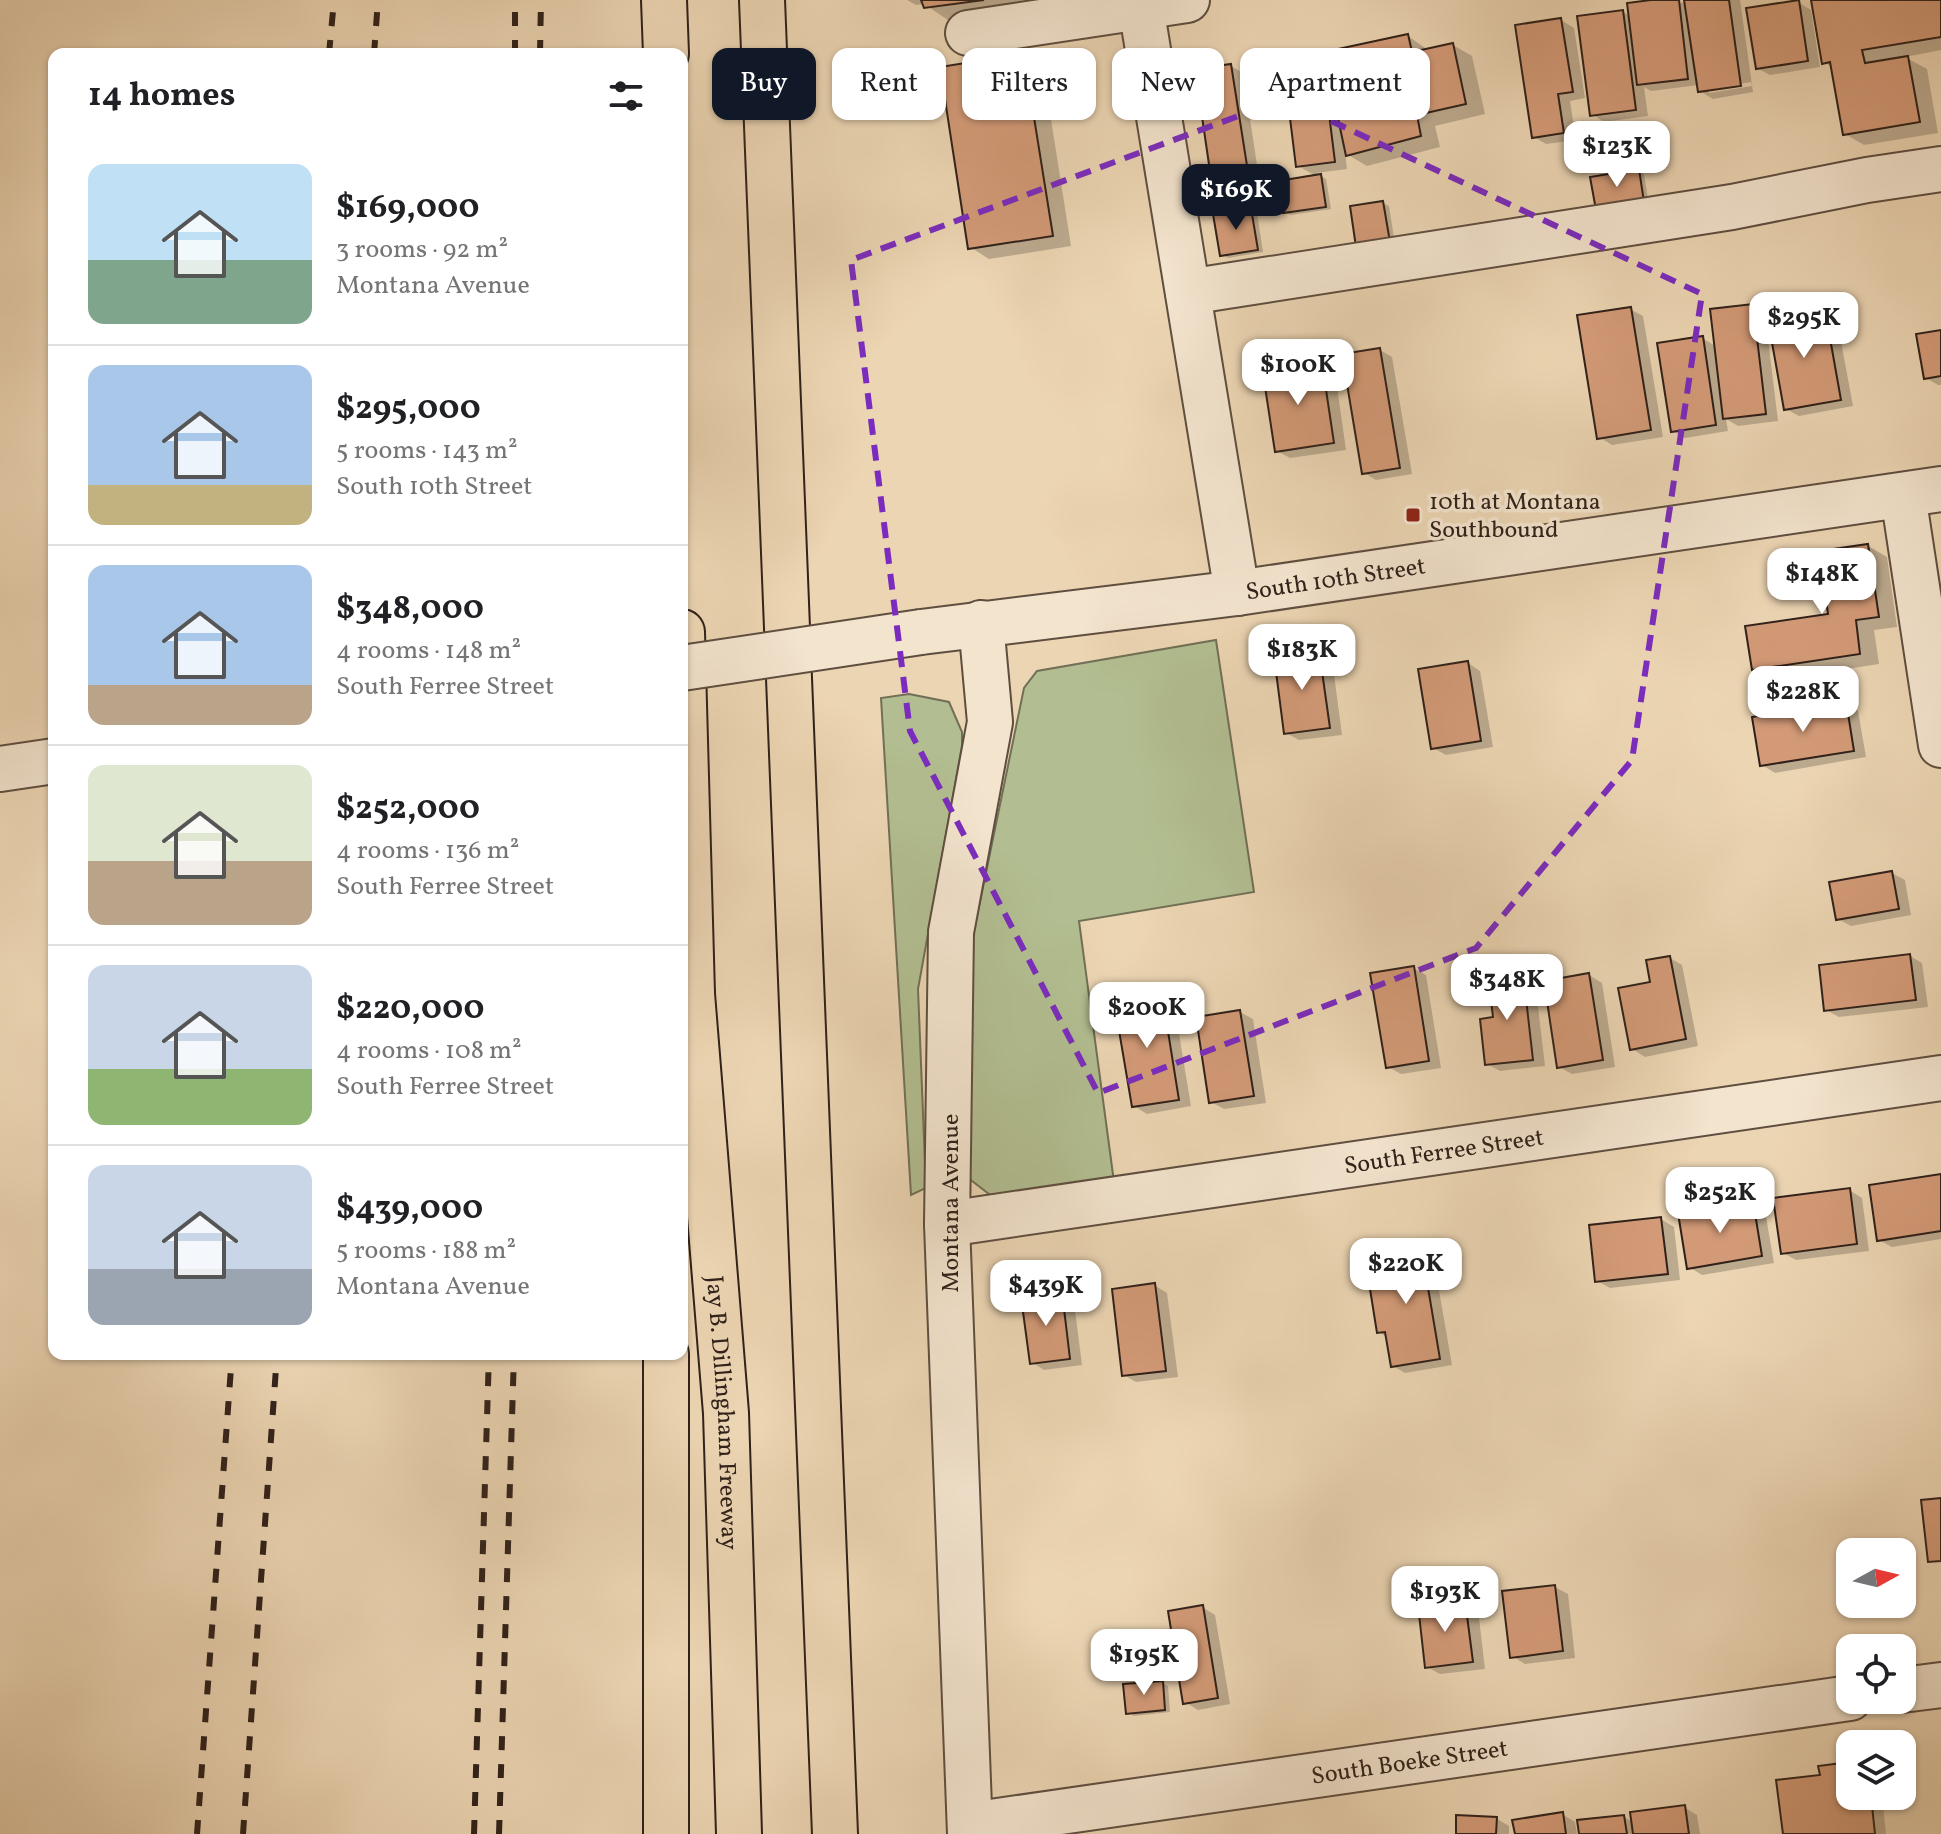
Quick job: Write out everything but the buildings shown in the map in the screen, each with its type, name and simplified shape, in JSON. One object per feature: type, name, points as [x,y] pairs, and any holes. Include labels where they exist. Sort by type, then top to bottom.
[{"type":"highway","points":[[664,0],[666,48]]},
{"type":"highway","points":[[762,0],[835,1834]]},
{"type":"highway","points":[[688,849],[692,994],[688,1042]]},
{"type":"highway","name":"Jay B. Dillingham Freeway","points":[[692,994],[726,1413],[739,1834]]},
{"type":"highway","points":[[666,1360],[666,1834]]},
{"type":"street","points":[[968,33],[1187,0]]},
{"type":"street","points":[[1141,7],[1237,593]]},
{"type":"street","points":[[1188,292],[1732,207],[1867,180],[1941,169]]},
{"type":"street","points":[[1922,492],[1941,745]]},
{"type":"street","name":"South 10th Street","points":[[688,667],[981,623],[1237,593],[1922,492]]},
{"type":"street","name":"Montana Avenue","points":[[970,1830],[947,1224],[951,932],[990,722],[981,623]]},
{"type":"street","points":[[0,769],[48,762]]},
{"type":"street","name":"South Ferree Street","points":[[947,1224],[1941,1078]]},
{"type":"street","points":[[1916,1688],[1941,1685]]},
{"type":"street","name":"South Boeke Street","points":[[970,1830],[1836,1700]]},
{"type":"highlighted area","points":[[1284,99],[1702,294],[1632,760],[1476,948],[1098,1093],[910,731],[851,260]]},
{"type":"green space","points":[[1216,640],[1254,892],[1079,921],[1114,1182],[994,1198],[967,1177],[967,965],[1024,688],[1037,671]]},
{"type":"green space","points":[[909,694],[949,702],[962,732],[918,989],[926,1188],[911,1195],[881,698]]},
{"type":"railway","points":[[330,48],[334,0]]},
{"type":"railway","points":[[374,48],[378,0]]},
{"type":"railway","points":[[515,0],[515,48]]},
{"type":"railway","points":[[540,48],[541,0]]},
{"type":"railway","points":[[197,1834],[232,1360]]},
{"type":"railway","points":[[243,1834],[277,1360]]},
{"type":"railway","points":[[474,1834],[489,1360]]},
{"type":"railway","points":[[499,1834],[514,1360]]},
{"type":"place","name":"10th at Montana Southbound","points":[[1413,515]]}]
